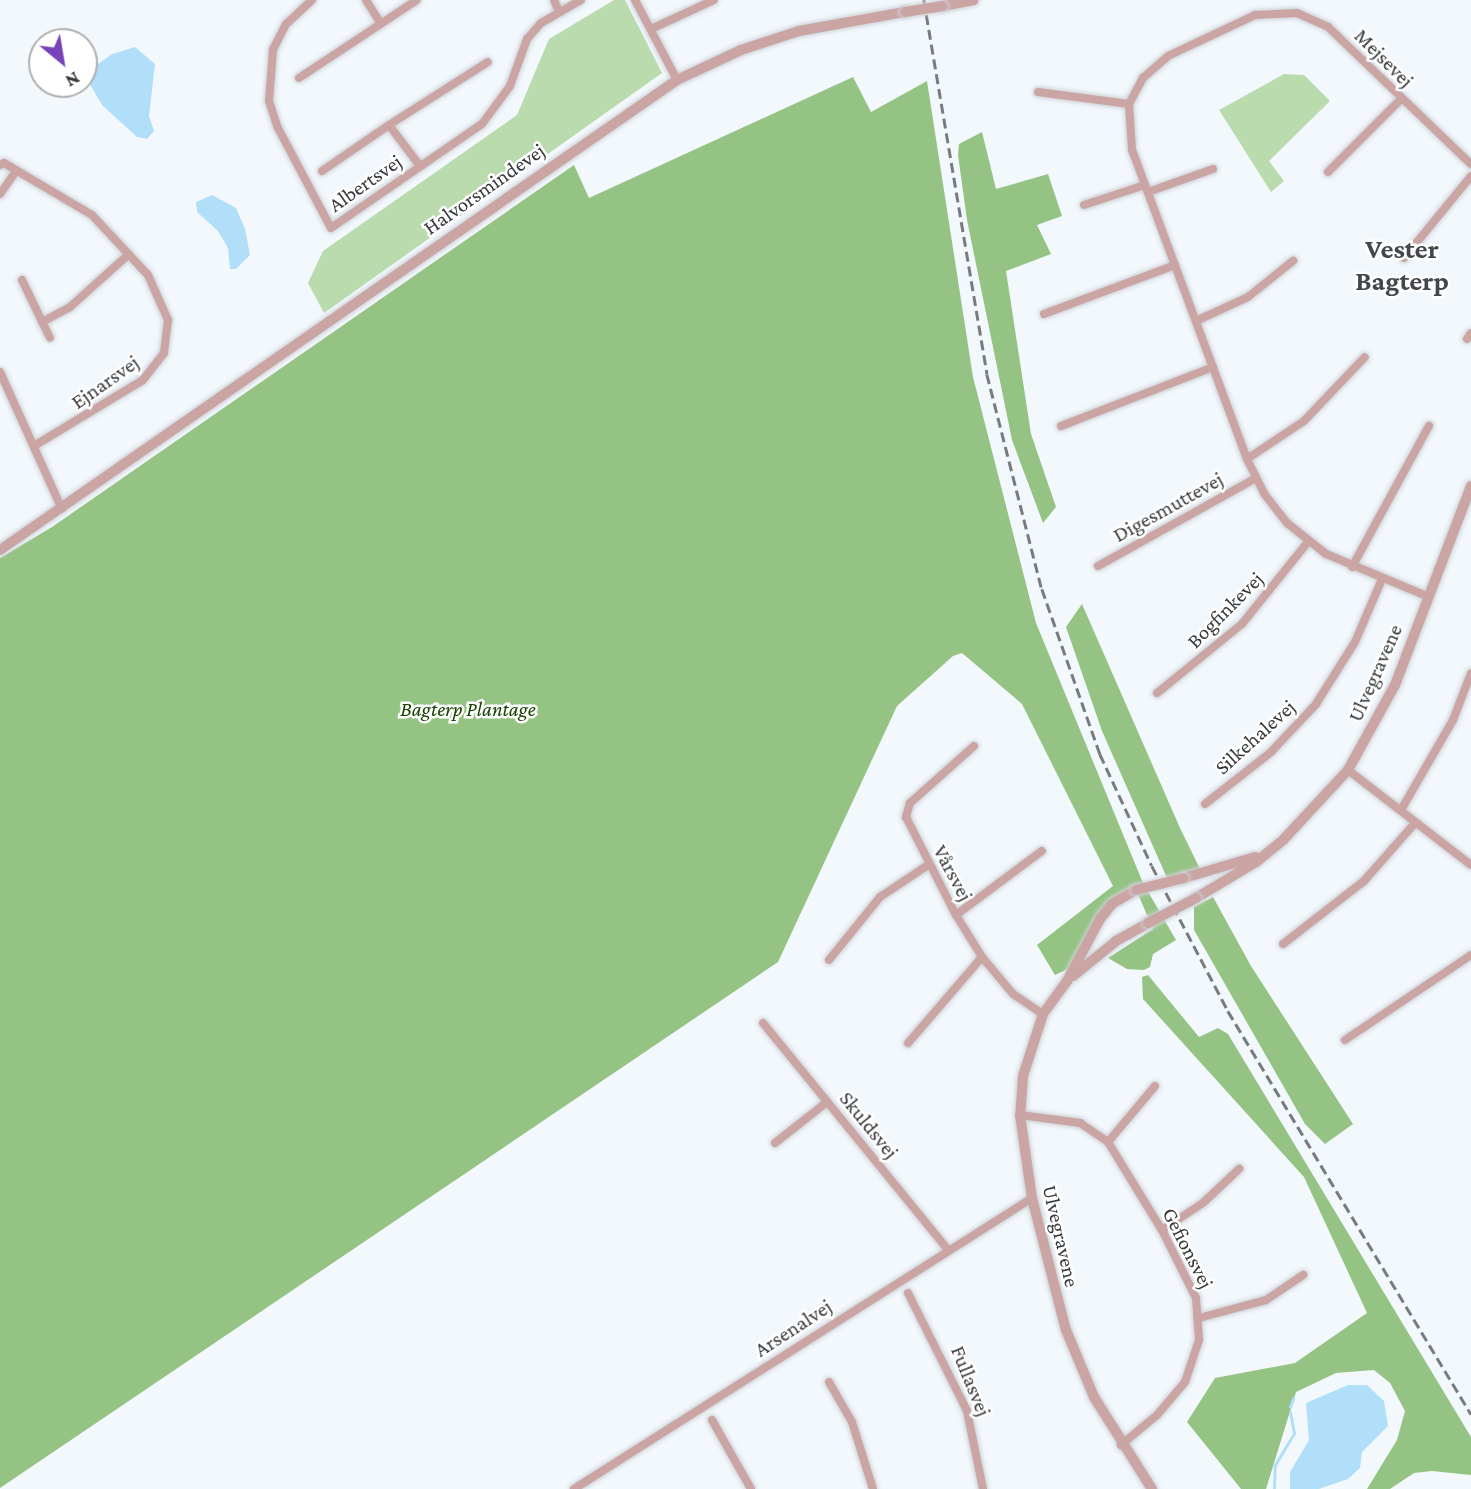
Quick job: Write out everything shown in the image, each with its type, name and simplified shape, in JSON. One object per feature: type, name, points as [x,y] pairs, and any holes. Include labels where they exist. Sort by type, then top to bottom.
[{"type":"street","name":"Albertsvej","points":[[312,0],[286,24],[273,50],[269,101],[278,128],[331,228],[482,124],[498,107],[527,39],[559,12],[581,0]]},
{"type":"street","points":[[366,0],[379,21]]},
{"type":"street","points":[[299,78],[379,21],[417,0]]},
{"type":"street","points":[[554,0],[559,12]]},
{"type":"street","points":[[635,0],[677,80]]},
{"type":"street","name":"Halvorsmindevej","points":[[0,550],[677,80],[741,50],[799,31],[973,0]]},
{"type":"street","points":[[651,29],[708,1]]},
{"type":"street","name":"Mejsevej","points":[[1129,104],[1143,78],[1168,56],[1255,15],[1278,12],[1305,16],[1328,27],[1471,164]]},
{"type":"street","points":[[322,171],[488,62]]},
{"type":"street","points":[[1038,92],[1129,104],[1129,139],[1146,189],[1247,459],[1275,509],[1308,542],[1352,567],[1429,597]]},
{"type":"street","points":[[1328,172],[1401,99]]},
{"type":"street","points":[[389,125],[420,166]]},
{"type":"street","name":"Ejnarsvej","points":[[0,165],[17,170],[92,215],[148,275],[164,305],[169,337],[164,354],[143,380],[34,446]]},
{"type":"street","points":[[1084,205],[1213,169]]},
{"type":"street","points":[[0,194],[17,170]]},
{"type":"street","points":[[1405,258],[1471,176]]},
{"type":"street","points":[[42,322],[70,307],[129,254]]},
{"type":"street","points":[[1196,321],[1248,297],[1293,261]]},
{"type":"street","points":[[1044,314],[1175,265]]},
{"type":"street","points":[[22,280],[50,338]]},
{"type":"street","points":[[1247,459],[1304,421],[1365,357]]},
{"type":"street","points":[[1061,426],[1213,368]]},
{"type":"street","points":[[0,372],[62,509]]},
{"type":"street","points":[[1352,567],[1429,426]]},
{"type":"street","name":"Digesmuttevej","points":[[1098,566],[1256,478]]},
{"type":"street","name":"Ulvegravene","points":[[1068,981],[1116,941],[1196,898],[1271,849],[1299,826],[1348,770],[1395,685],[1471,486]]},
{"type":"street","name":"Bogfinkevej","points":[[1157,693],[1242,624],[1308,542]]},
{"type":"street","name":"Silkehalevej","points":[[1205,804],[1271,752],[1316,704],[1355,642],[1382,579]]},
{"type":"street","points":[[1401,810],[1440,746],[1471,673]]},
{"type":"street","name":"Vårsvej","points":[[974,746],[906,810],[928,865],[982,957],[1013,994],[1043,1014]]},
{"type":"street","points":[[1348,770],[1401,810],[1414,824],[1471,865]]},
{"type":"street","points":[[1283,944],[1356,888],[1414,824]]},
{"type":"street","name":"Ulvegravene","points":[[1152,1489],[1121,1445],[1069,1339],[1032,1198],[1020,1115],[1023,1076],[1043,1014],[1068,981],[1100,919],[1112,904],[1136,890],[1231,867],[1271,849]]},
{"type":"street","points":[[956,915],[1042,850]]},
{"type":"street","points":[[830,960],[880,897],[928,865]]},
{"type":"street","points":[[1345,1040],[1471,955]]},
{"type":"street","points":[[908,1043],[982,957]]},
{"type":"street","name":"Skuldsvej","points":[[763,1023],[947,1249]]},
{"type":"street","points":[[1108,1142],[1155,1086]]},
{"type":"street","points":[[775,1143],[827,1101]]},
{"type":"street","name":"Gefionsvej","points":[[1020,1115],[1080,1123],[1108,1142],[1189,1278],[1199,1318],[1199,1340],[1185,1382],[1173,1400],[1121,1445]]},
{"type":"street","points":[[1162,1230],[1203,1203],[1239,1170]]},
{"type":"street","name":"Arsenalvej","points":[[574,1489],[947,1249],[1032,1198]]},
{"type":"street","points":[[1199,1318],[1266,1300],[1303,1275]]},
{"type":"street","name":"Fullasvej","points":[[908,1293],[967,1411],[983,1489]]},
{"type":"street","points":[[829,1382],[852,1422],[873,1489]]},
{"type":"street","points":[[712,1420],[751,1489]]},
{"type":"green space","points":[[614,0],[625,0],[662,73],[324,313],[308,283],[323,251],[517,115],[549,39]]},
{"type":"green space","points":[[1284,74],[1304,75],[1330,101],[1269,161],[1284,181],[1271,192],[1219,110]]},
{"type":"green space","name":"Bagterp Plantage","points":[[853,77],[871,112],[927,81],[973,377],[1036,623],[1143,883],[1176,940],[1153,954],[1150,967],[1144,970],[1127,969],[1108,958],[1153,929],[1135,887],[1120,893],[1099,913],[1072,967],[1055,975],[1037,945],[1113,886],[1022,704],[962,653],[953,656],[897,706],[778,962],[0,1488],[0,558],[52,527],[574,165],[589,198]]},
{"type":"green space","points":[[982,132],[996,189],[1048,174],[1062,216],[1037,225],[1051,254],[1006,271],[1031,434],[1056,507],[1043,523],[1012,440],[967,220],[958,155],[959,144]]},
{"type":"green space","points":[[1082,604],[1201,871],[1167,878],[1102,731],[1066,627]]},
{"type":"green space","points":[[1213,897],[1251,966],[1353,1124],[1325,1144],[1305,1124],[1194,930],[1194,907]]},
{"type":"green space","points":[[1148,975],[1199,1037],[1218,1028],[1228,1034],[1471,1437],[1471,1475],[1432,1471],[1414,1473],[1390,1489],[1367,1489],[1397,1440],[1405,1411],[1390,1383],[1374,1370],[1336,1373],[1296,1392],[1266,1489],[1241,1489],[1187,1422],[1215,1378],[1295,1363],[1367,1313],[1304,1177],[1143,999],[1142,977]]},
{"type":"water","points":[[135,47],[155,64],[149,116],[154,131],[147,139],[137,137],[98,98],[98,64],[112,54]]},
{"type":"water","points":[[212,195],[236,208],[245,229],[250,255],[236,269],[230,269],[228,248],[218,231],[197,212],[196,202]]},
{"type":"water","points":[[1348,1385],[1367,1385],[1384,1401],[1388,1426],[1362,1452],[1360,1468],[1348,1479],[1319,1489],[1290,1489],[1290,1472],[1309,1440],[1306,1403]]},
{"type":"waterway","points":[[1290,1407],[1293,1399]]},
{"type":"waterway","points":[[1274,1488],[1275,1465],[1294,1433],[1290,1412]]},
{"type":"railway","points":[[924,0],[987,374],[1042,589],[1100,754],[1152,866],[1228,1011],[1471,1414]]},
{"type":"district","name":"Vester Bagterp","points":[[1402,265]]}]
